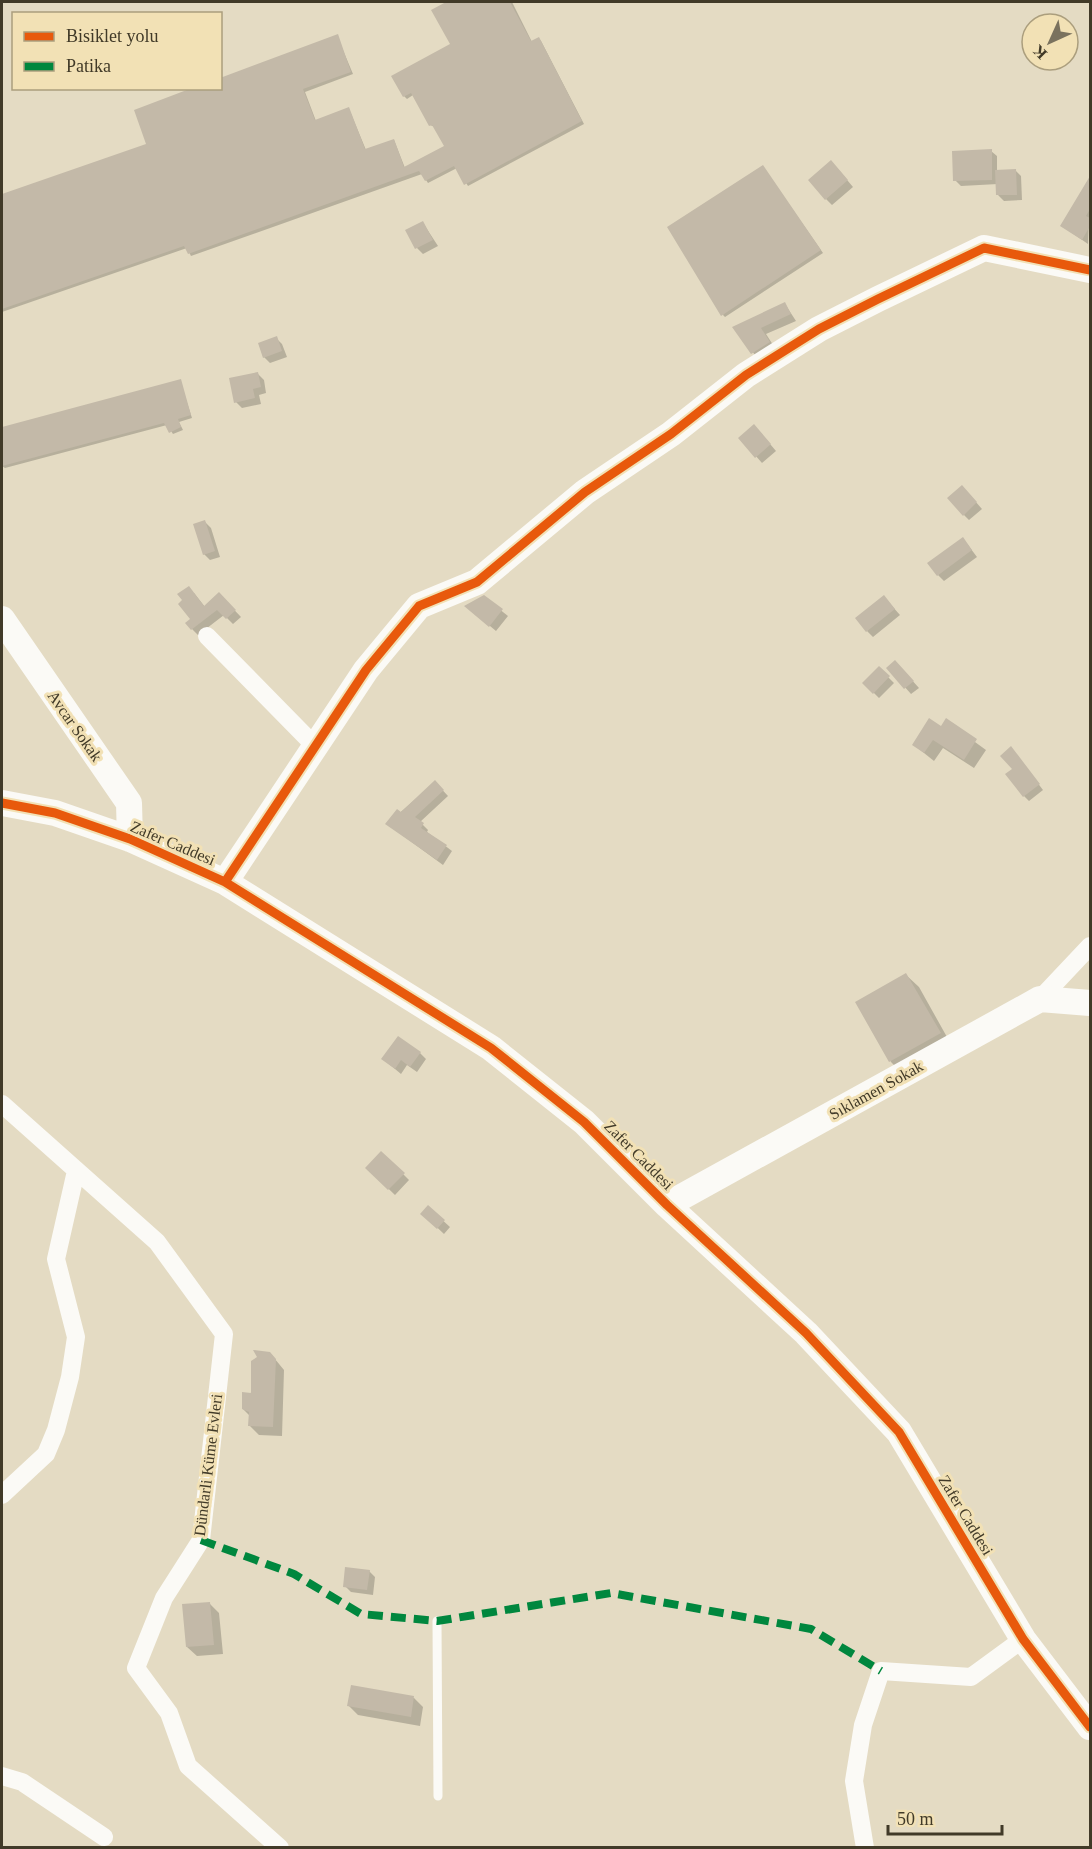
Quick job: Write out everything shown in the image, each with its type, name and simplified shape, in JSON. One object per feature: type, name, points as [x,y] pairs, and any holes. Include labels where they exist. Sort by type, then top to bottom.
[{"type":"street","points":[[225,882],[366,670],[419,606],[477,582],[585,492],[671,434],[746,375],[819,329],[984,248],[1090,270]]},
{"type":"street","name":"Avcar Sokak","points":[[2,619],[129,803],[130,839]]},
{"type":"street","points":[[207,636],[314,745]]},
{"type":"street","name":"Zafer Caddesi","points":[[2,803],[55,813],[130,839],[225,882],[491,1048],[584,1122],[667,1205],[806,1333],[899,1432],[1023,1639],[1089,1722]]},
{"type":"street","points":[[1040,999],[1090,946]]},
{"type":"street","points":[[1040,999],[1090,1003]]},
{"type":"street","name":"Sıklamen Sokak","points":[[667,1205],[1040,999]]},
{"type":"street","name":"Dündarli Küme Evleri","points":[[2,1104],[157,1242],[224,1334],[201,1540],[164,1598],[136,1668],[169,1713],[188,1766],[280,1848]]},
{"type":"street","points":[[2,1495],[46,1454],[56,1430],[70,1377],[76,1337],[56,1259],[76,1171]]},
{"type":"street","points":[[865,1848],[854,1781],[863,1725],[881,1671],[971,1677],[1023,1639]]},
{"type":"street","points":[[2,1776],[21,1782],[104,1838]]},
{"type":"lane","points":[[437,1621],[438,1796]]},
{"type":"building","points":[[446,2],[510,2],[531,41],[539,37],[582,121],[464,185],[454,166],[425,181],[419,171],[188,254],[184,246],[2,309],[2,194],[146,144],[134,110],[187,90],[222,90],[222,77],[338,34],[351,72],[303,89],[315,120],[349,107],[365,149],[394,139],[404,167],[444,146],[432,125],[429,126],[411,93],[403,97],[391,76],[450,44],[431,10]]},
{"type":"building","points":[[992,149],[992,180],[953,181],[952,151]]},
{"type":"building","points":[[831,160],[848,180],[825,200],[808,180]]},
{"type":"building","points":[[763,165],[821,250],[721,316],[667,227]]},
{"type":"building","points":[[1016,169],[1017,195],[996,195],[995,170]]},
{"type":"building","points":[[1090,176],[1090,209],[1086,216],[1090,218],[1090,226],[1082,240],[1060,226]]},
{"type":"building","points":[[423,221],[433,240],[415,249],[405,230]]},
{"type":"building","points":[[785,302],[791,314],[761,328],[770,342],[751,354],[732,327]]},
{"type":"building","points":[[277,336],[282,351],[263,358],[258,343]]},
{"type":"building","points":[[258,372],[261,387],[253,389],[255,398],[234,403],[229,378]]},
{"type":"building","points":[[181,379],[191,415],[178,419],[181,427],[169,433],[164,423],[2,466],[2,427]]},
{"type":"building","points":[[754,424],[771,444],[755,458],[738,438]]},
{"type":"building","points":[[962,485],[977,502],[963,516],[947,498]]},
{"type":"building","points":[[205,520],[215,551],[203,555],[193,524]]},
{"type":"building","points":[[963,537],[972,550],[937,576],[927,563]]},
{"type":"building","points":[[189,586],[204,606],[219,592],[236,610],[226,619],[217,610],[191,630],[185,623],[190,619],[178,604],[182,600],[177,594]]},
{"type":"building","points":[[484,595],[503,609],[489,627],[464,606]]},
{"type":"building","points":[[884,595],[895,609],[866,632],[855,618]]},
{"type":"building","points":[[895,660],[914,681],[904,689],[886,668]]},
{"type":"building","points":[[879,666],[890,676],[873,694],[862,683]]},
{"type":"building","points":[[929,718],[941,726],[946,718],[977,739],[964,760],[933,740],[924,753],[912,745]]},
{"type":"building","points":[[1011,746],[1040,784],[1023,797],[1005,774],[1012,769],[1000,756]]},
{"type":"building","points":[[435,780],[444,790],[415,817],[424,823],[421,828],[447,845],[437,860],[385,824],[397,809],[401,812]]},
{"type":"building","points":[[906,973],[941,1033],[889,1062],[855,1002]]},
{"type":"building","points":[[398,1036],[421,1052],[410,1067],[401,1060],[395,1069],[381,1059]]},
{"type":"building","points":[[381,1151],[405,1173],[388,1190],[365,1168]]},
{"type":"building","points":[[428,1205],[445,1220],[437,1229],[420,1214]]},
{"type":"building","points":[[253,1350],[270,1352],[276,1359],[273,1427],[248,1426],[249,1412],[242,1409],[242,1392],[251,1393],[251,1361],[257,1357]]},
{"type":"building","points":[[345,1567],[370,1570],[367,1590],[343,1587]]},
{"type":"building","points":[[210,1602],[214,1645],[186,1647],[182,1604]]},
{"type":"building","points":[[351,1685],[414,1696],[411,1717],[347,1706]]},
{"type":"marked path","points":[[201,1540],[294,1574],[361,1614],[437,1621],[611,1593],[811,1629],[881,1671]]},
{"type":"cycle path","points":[[225,882],[366,670],[419,606],[477,582],[585,492],[671,434],[746,375],[819,329],[878,299],[984,248],[1090,270]]},
{"type":"cycle path","points":[[2,803],[55,813],[130,839],[225,882],[491,1048],[584,1122],[667,1205],[806,1333],[899,1432],[1023,1639],[1090,1727]]}]
